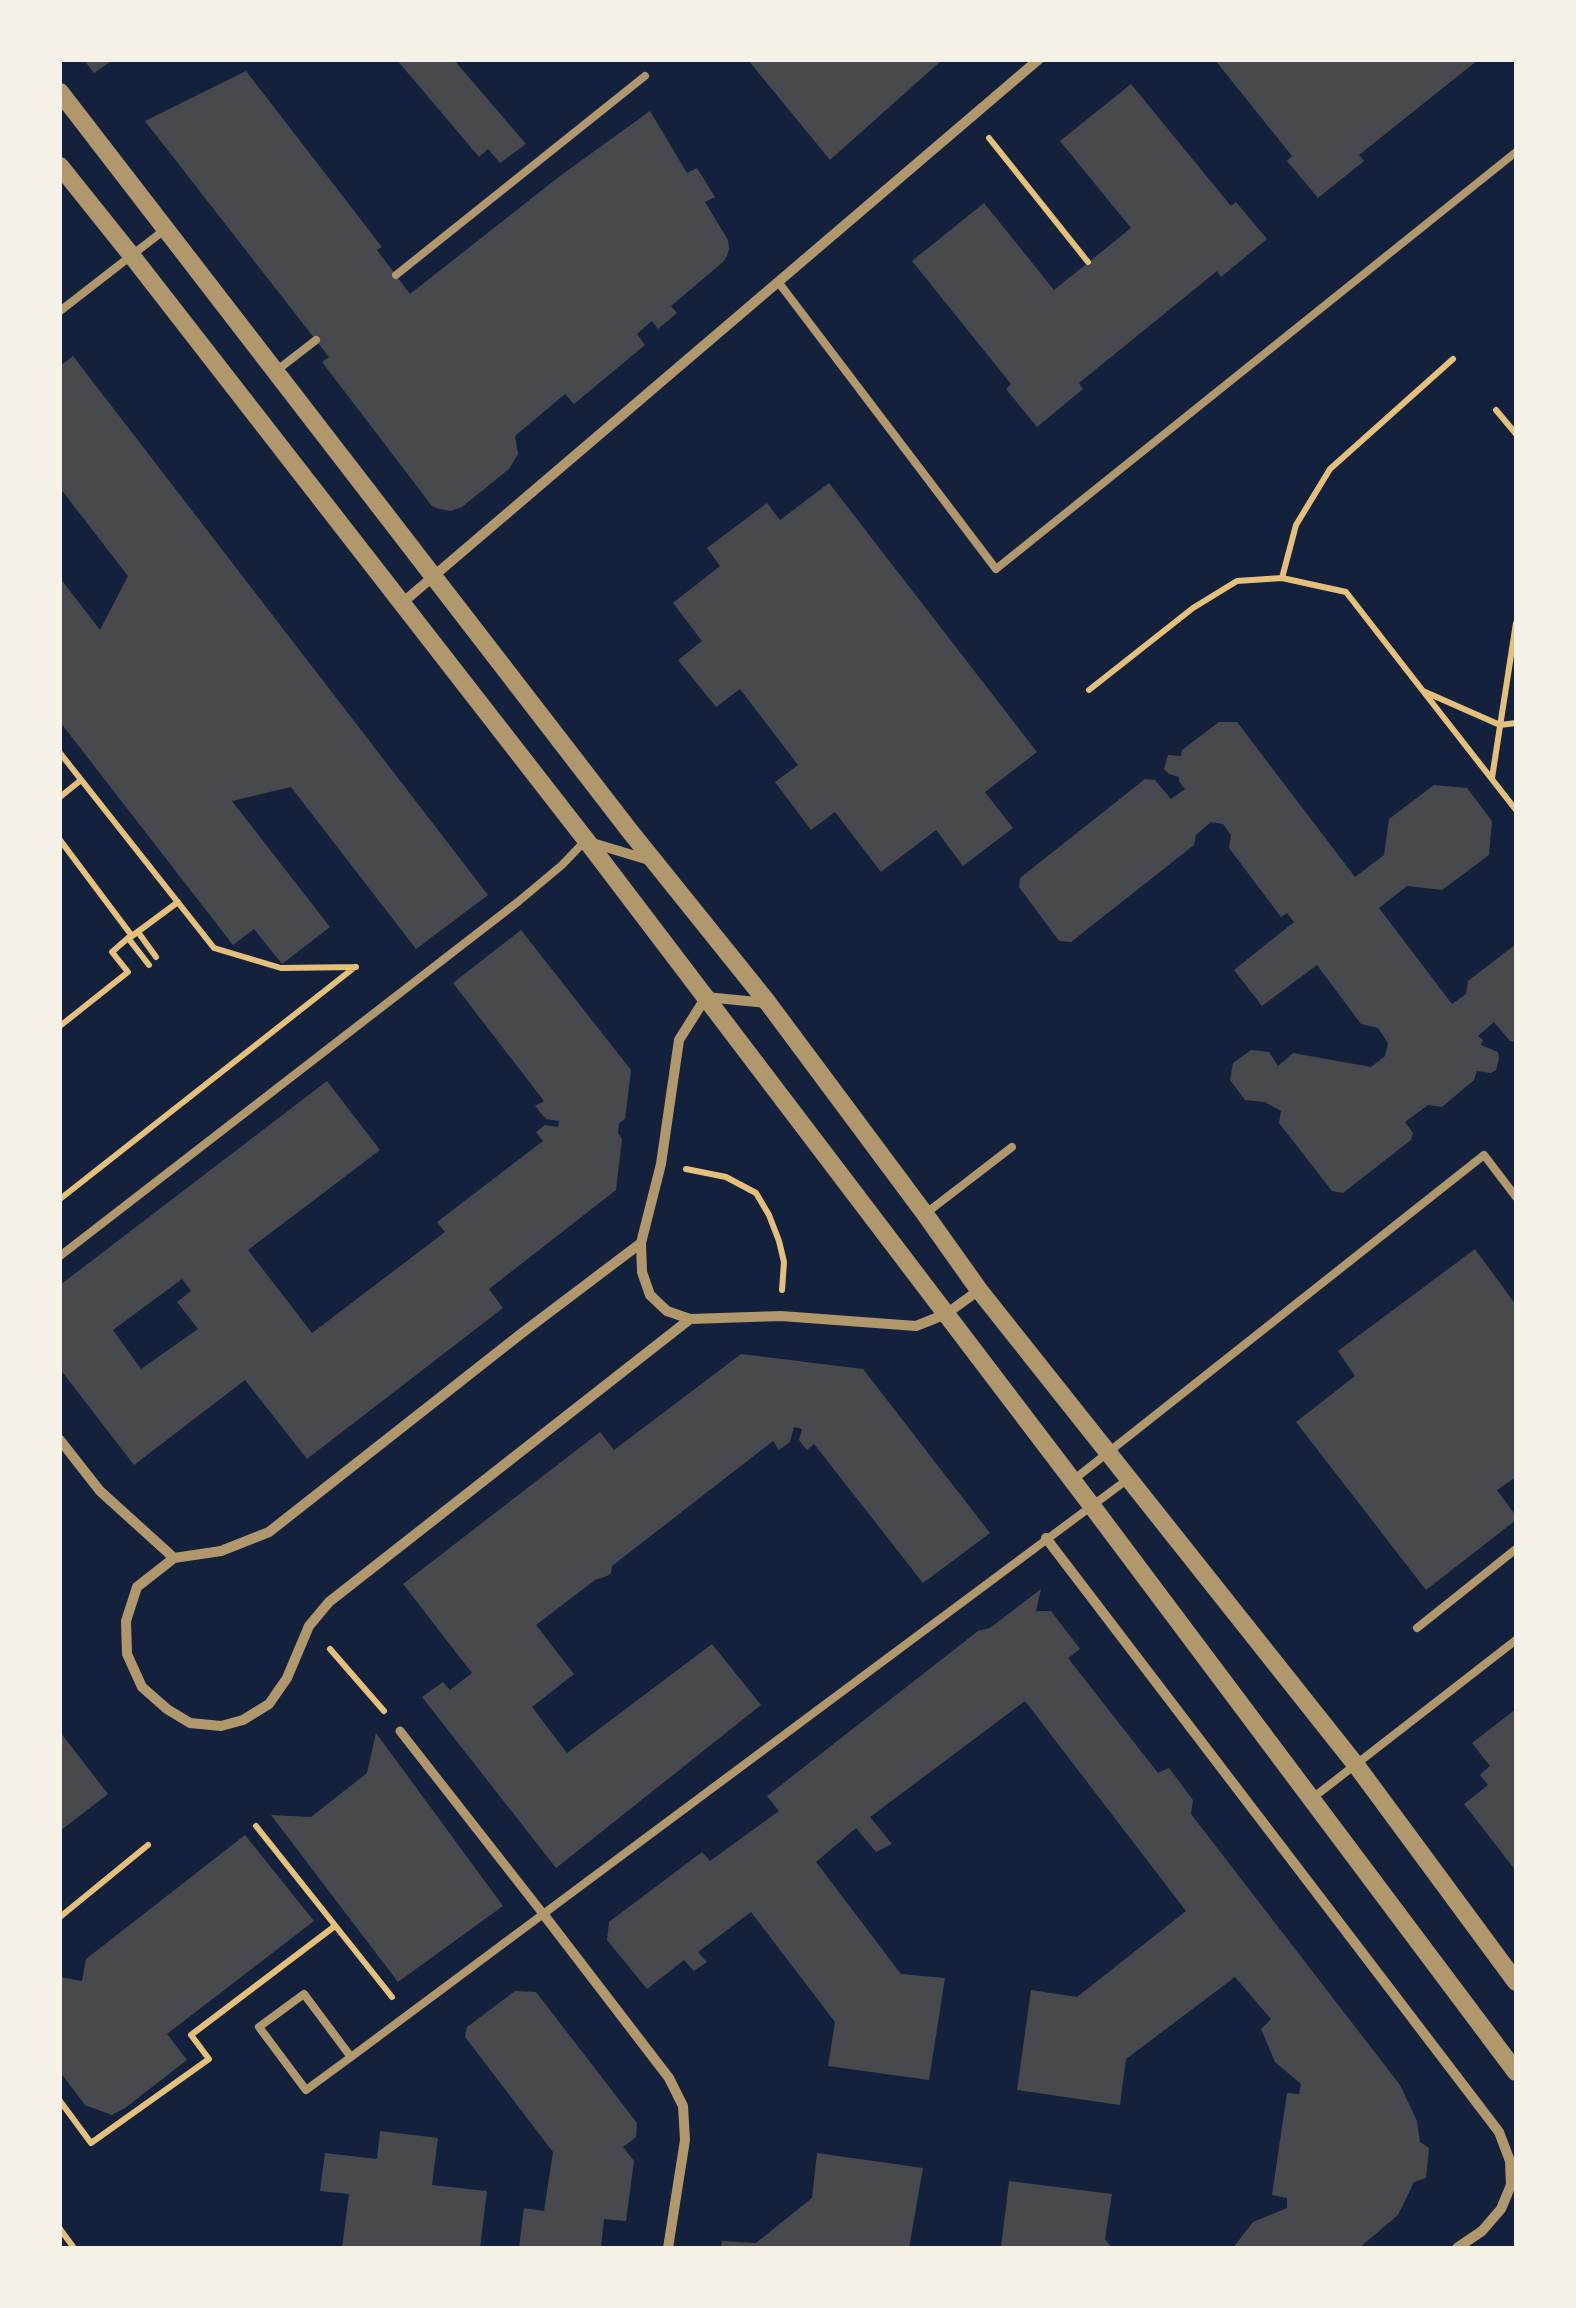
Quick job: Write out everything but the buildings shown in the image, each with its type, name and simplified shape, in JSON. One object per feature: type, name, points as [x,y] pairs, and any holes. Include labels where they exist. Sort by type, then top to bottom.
[{"type":"street","points":[[401,604],[1038,60]]},
{"type":"street","points":[[60,92],[768,1004],[980,1290],[1356,1765],[1516,1982]]},
{"type":"street","points":[[60,166],[586,840],[1516,2072]]},
{"type":"street","points":[[586,840],[655,862]]},
{"type":"street","points":[[706,998],[768,1004]]},
{"type":"street","points":[[706,998],[679,1040],[661,1164],[641,1243],[642,1272],[650,1296],[667,1310],[690,1318],[781,1316],[916,1326],[946,1314],[980,1290]]},
{"type":"street","points":[[641,1243],[269,1532],[221,1551],[174,1558],[137,1586],[126,1622],[127,1654],[142,1687],[190,1723],[222,1726],[243,1720],[269,1704],[288,1678],[309,1626],[329,1602],[690,1318]]},
{"type":"street","points":[[60,1440],[100,1491],[174,1558]]},
{"type":"street","points":[[1046,1538],[1499,2132],[1510,2161],[1511,2185],[1492,2220],[1458,2248]]},
{"type":"street","points":[[400,1731],[670,2078],[683,2106],[685,2140],[668,2248]]},
{"type":"lane","points":[[396,276],[645,76]]},
{"type":"lane","points":[[779,284],[996,570],[1516,152]]},
{"type":"lane","points":[[60,311],[167,228]]},
{"type":"lane","points":[[276,370],[316,340]]},
{"type":"lane","points":[[60,1256],[520,900],[586,840]]},
{"type":"lane","points":[[926,1214],[1012,1147]]},
{"type":"lane","points":[[1072,1481],[1484,1155],[1516,1197]]},
{"type":"lane","points":[[351,2057],[304,1994],[259,2027],[306,2090],[407,2016],[544,1915],[1046,1538],[1128,1479]]},
{"type":"lane","points":[[1416,1628],[1516,1549]]},
{"type":"lane","points":[[1310,1800],[1516,1640]]},
{"type":"path","points":[[972,118],[1088,262]]},
{"type":"path","points":[[1282,578],[1296,526],[1330,470],[1453,359]]},
{"type":"path","points":[[1496,410],[1516,434]]},
{"type":"path","points":[[1090,690],[1193,608],[1237,581],[1282,578],[1346,592],[1515,809]]},
{"type":"path","points":[[1492,778],[1516,622]]},
{"type":"path","points":[[1423,691],[1500,725],[1516,722]]},
{"type":"path","points":[[60,753],[214,948],[281,968],[356,967],[60,1199]]},
{"type":"path","points":[[60,797],[81,780]]},
{"type":"path","points":[[60,840],[133,936],[149,966]]},
{"type":"path","points":[[60,860],[70,852]]},
{"type":"path","points":[[60,1026],[128,972],[112,952],[178,902]]},
{"type":"path","points":[[133,936],[156,958]]},
{"type":"path","points":[[661,1164],[726,1177],[756,1193],[769,1215],[784,1262],[781,1316]]},
{"type":"path","points":[[309,1626],[400,1731]]},
{"type":"path","points":[[256,1826],[407,2016]]},
{"type":"path","points":[[60,1917],[148,1845]]},
{"type":"path","points":[[60,2101],[91,2143],[209,2059],[191,2035],[335,1926]]},
{"type":"path","points":[[60,2229],[74,2248]]}]
